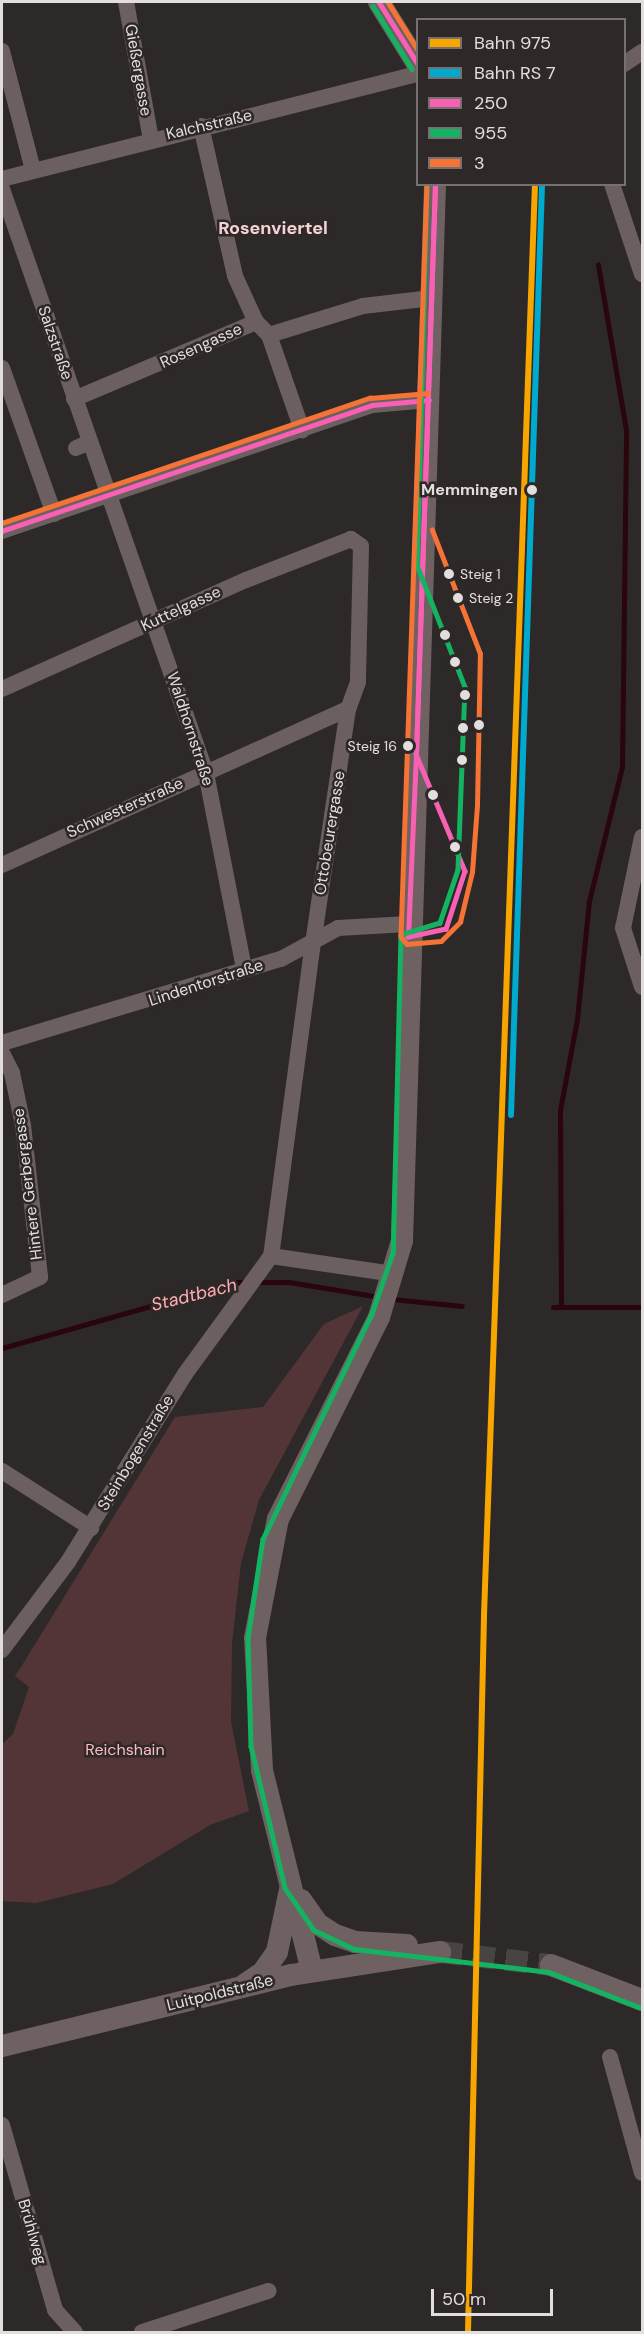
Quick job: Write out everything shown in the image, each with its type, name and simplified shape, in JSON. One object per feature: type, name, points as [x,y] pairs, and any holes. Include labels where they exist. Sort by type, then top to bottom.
[{"type":"street","name":"Gießergasse","points":[[126,2],[151,139]]},
{"type":"street","points":[[379,2],[416,63]]},
{"type":"street","points":[[2,51],[33,170]]},
{"type":"street","points":[[626,63],[642,52]]},
{"type":"street","name":"Kalchstraße","points":[[2,179],[201,126],[416,74]]},
{"type":"street","points":[[201,126],[235,276],[256,322]]},
{"type":"street","points":[[312,1971],[261,1770],[255,1720],[255,1638],[263,1575],[288,1495],[382,1309],[393,1281],[404,1215],[408,924],[429,400],[435,186]]},
{"type":"street","points":[[613,186],[642,274]]},
{"type":"street","name":"Salzstraße","points":[[2,189],[74,399],[83,445],[110,497]]},
{"type":"street","name":"Rosengasse","points":[[74,399],[256,322],[269,335],[363,306],[432,298]]},
{"type":"street","points":[[269,335],[302,430]]},
{"type":"street","points":[[2,368],[54,514]]},
{"type":"street","points":[[2,531],[110,497],[372,405],[429,400]]},
{"type":"street","name":"Waldhornstraße","points":[[110,497],[206,773],[244,969]]},
{"type":"street","name":"Kuttelgasse","points":[[2,689],[345,541],[361,546]]},
{"type":"street","name":"Ottobeurergasse","points":[[313,942],[348,709],[358,682],[361,546]]},
{"type":"street","name":"Schwesterstraße","points":[[2,865],[348,709]]},
{"type":"street","points":[[642,837],[622,928],[642,987]]},
{"type":"street","name":"Lindentorstraße","points":[[2,1043],[166,998],[244,969],[281,959],[313,942],[356,925],[408,924]]},
{"type":"street","points":[[313,942],[271,1256],[393,1281]]},
{"type":"street","name":"Hintere Gerbergasse","points":[[2,1053],[12,1072],[23,1125],[40,1277],[2,1294]]},
{"type":"street","name":"Steinbogenstraße","points":[[2,1650],[91,1528],[181,1380],[271,1256]]},
{"type":"street","points":[[2,1471],[91,1528]]},
{"type":"street","points":[[237,1990],[263,1972],[281,1941],[292,1886]]},
{"type":"street","name":"Luitpoldstraße","points":[[2,2046],[312,1971],[440,1952],[335,1935],[318,1924],[292,1886]]},
{"type":"street","points":[[551,1965],[642,2000]]},
{"type":"street","points":[[610,2057],[642,2173]]},
{"type":"street","name":"Brühlweg","points":[[2,2125],[55,2310],[75,2332]]},
{"type":"street","points":[[142,2332],[268,2291]]},
{"type":"green space","name":"Reichshain","points":[[363,1306],[259,1500],[241,1563],[232,1643],[231,1722],[249,1811],[210,1825],[113,1884],[36,1903],[2,1901],[2,1744],[13,1734],[29,1687],[15,1676],[175,1417],[263,1407],[324,1324]]},
{"type":"waterway","points":[[561,1306],[560,1110],[577,1019],[589,901],[622,767],[626,430],[598,264]]},
{"type":"waterway","name":"Stadtbach","points":[[2,1348],[235,1282],[289,1282],[380,1297]]},
{"type":"waterway","name":"Stadtbach","points":[[392,1299],[462,1306]]},
{"type":"waterway","name":"Stadtbach","points":[[553,1307],[642,1307]]},
{"type":"tunnel","points":[[440,1952],[551,1965]]},
{"type":"rail line","name":"975","points":[[468,2332],[484,1615],[535,186]]},
{"type":"transit line","name":"250","points":[[379,2],[416,61]]},
{"type":"transit line","name":"3","points":[[388,2],[416,47]]},
{"type":"transit line","name":"955","points":[[373,6],[412,69]]},
{"type":"transit line","name":"955","points":[[427,186],[417,565],[465,687],[458,870],[440,923],[401,935],[393,1253],[372,1314],[263,1539],[248,1638],[251,1746],[285,1888],[314,1930],[354,1949],[549,1972],[639,2007]]},
{"type":"transit line","name":"3","points":[[427,186],[401,937],[407,944],[441,941],[460,922],[472,872],[477,805],[480,654],[432,530]]},
{"type":"transit line","name":"250","points":[[416,754],[435,186]]},
{"type":"transit line","name":"250","points":[[416,754],[435,186]]},
{"type":"transit line","points":[[511,1115],[542,186]]},
{"type":"transit line","name":"3","points":[[2,523],[370,398],[428,393]]},
{"type":"transit line","name":"250","points":[[2,531],[372,405],[429,400]]},
{"type":"transit line","name":"250","points":[[416,754],[465,871],[446,929],[408,937],[416,754]]},
{"type":"place","name":"Memmingen","points":[[532,490]]},
{"type":"place","name":"Steig 1","points":[[449,574]]},
{"type":"place","name":"Steig 2","points":[[458,598]]},
{"type":"place","name":"Steig 16","points":[[408,746]]},
{"type":"district","name":"Rosenviertel","points":[[273,228]]}]
